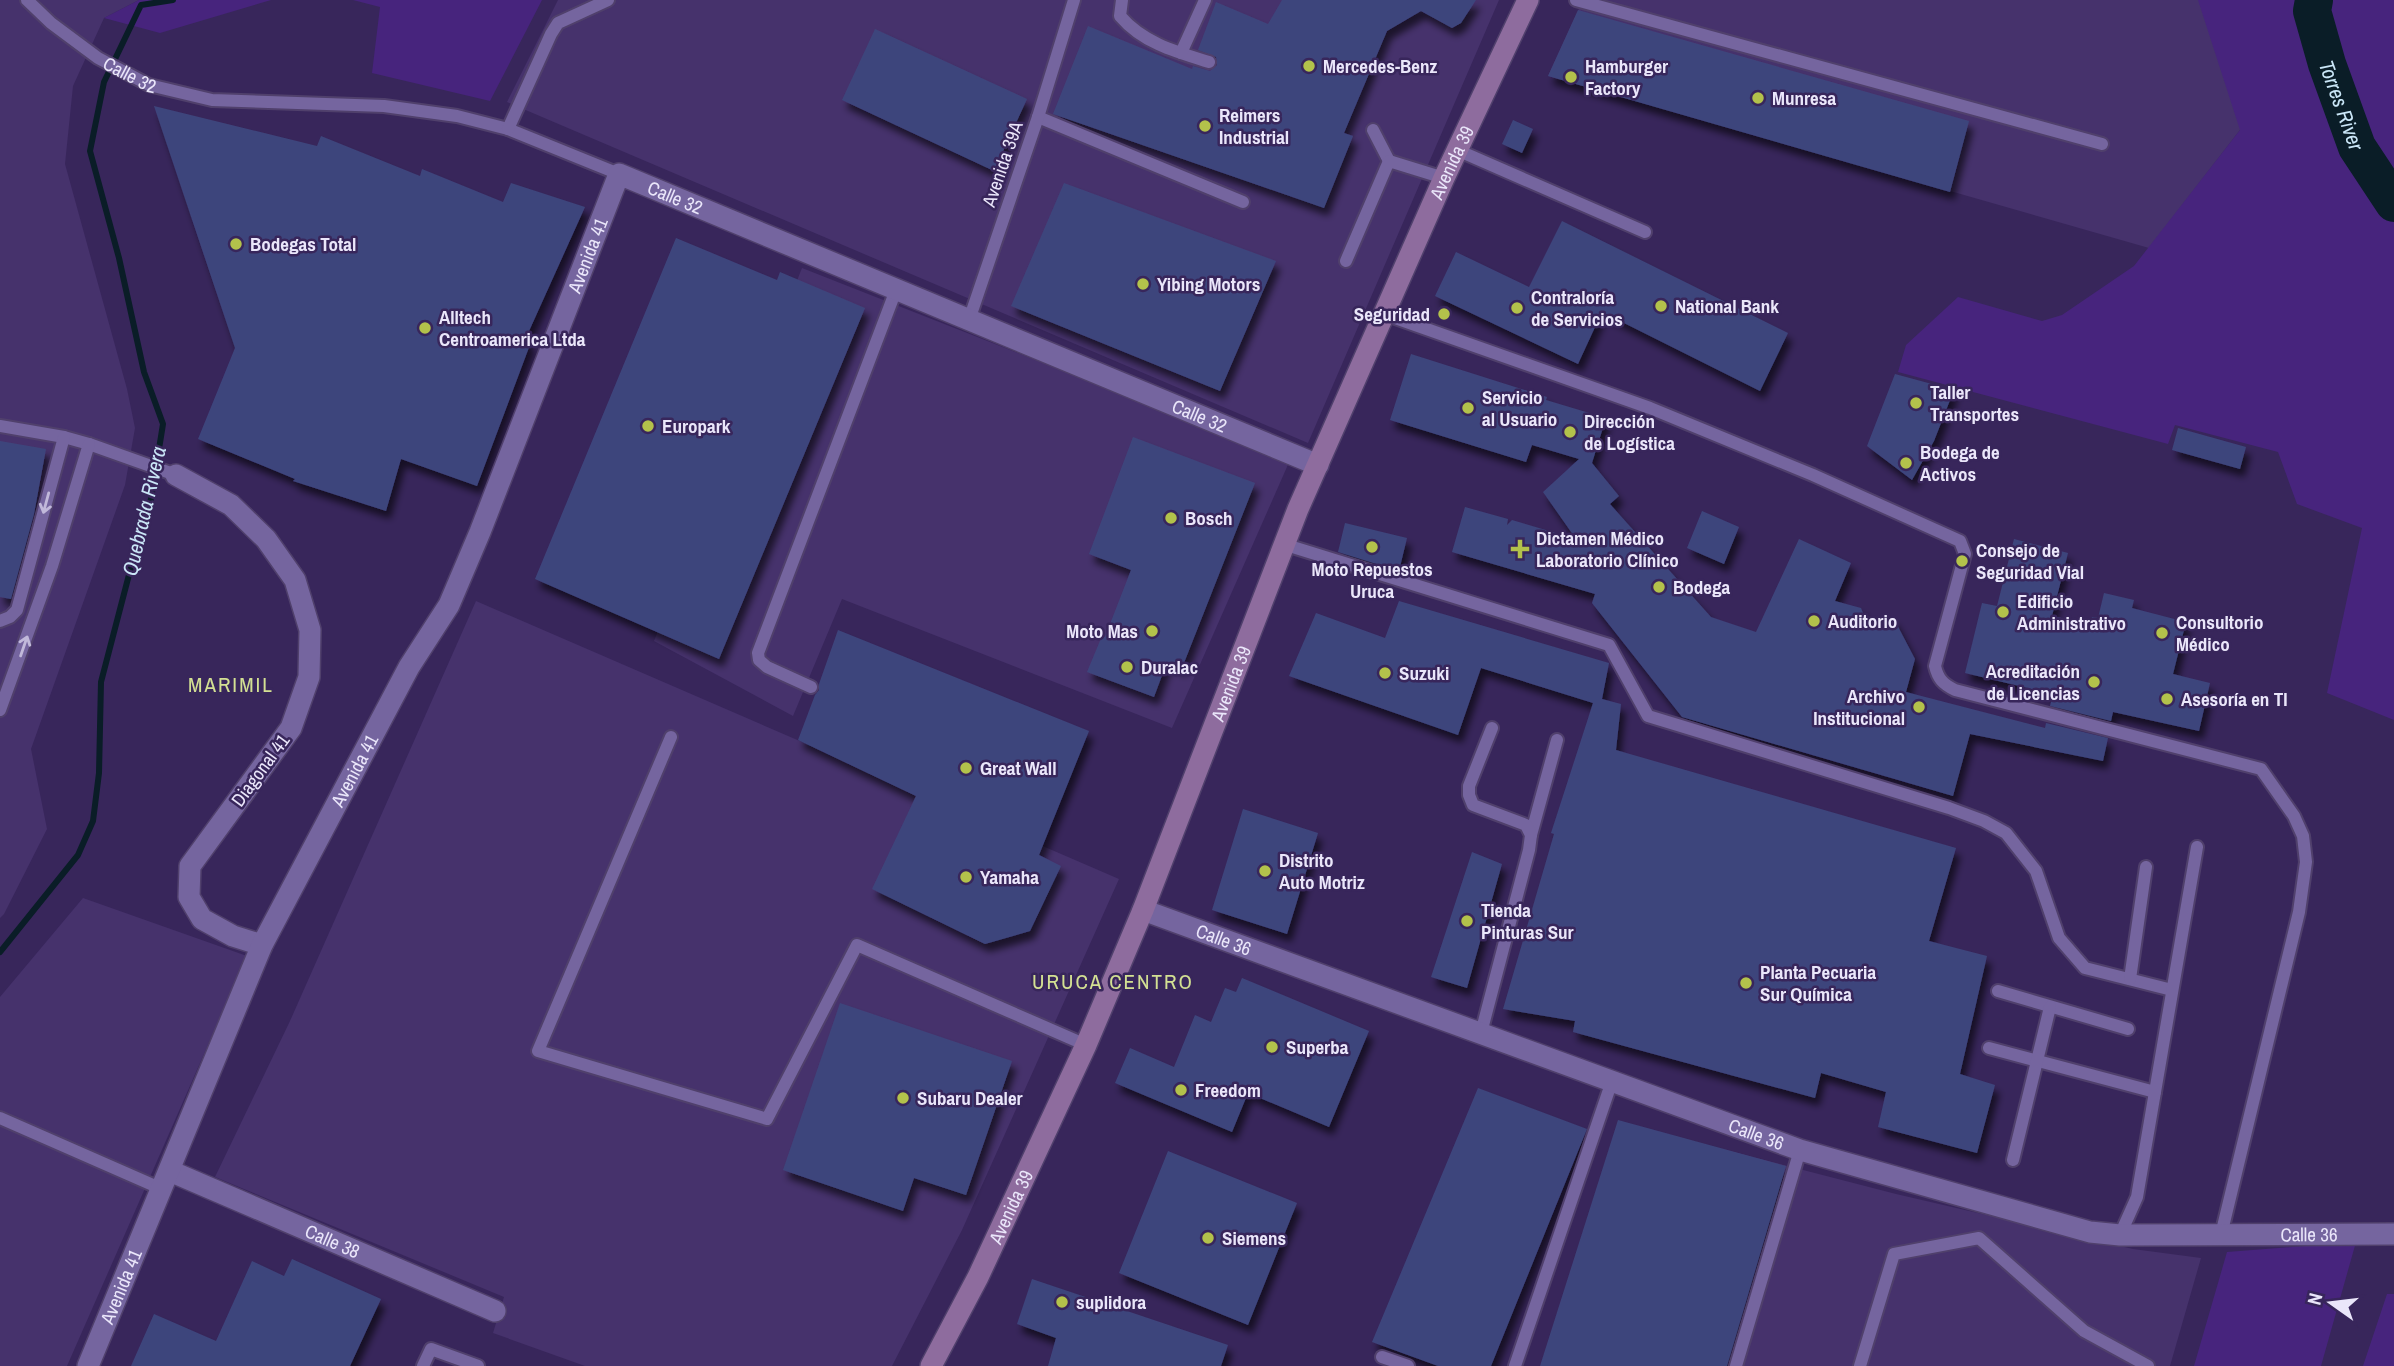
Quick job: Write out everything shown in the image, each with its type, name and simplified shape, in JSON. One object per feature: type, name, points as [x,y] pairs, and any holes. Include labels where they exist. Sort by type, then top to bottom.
[{"type":"main road","name":"Avenida 39","points":[[931,1366],[978,1277],[1086,1045],[1143,910],[1283,544],[1444,178],[1528,0]]},
{"type":"street","name":"Calle 32","points":[[619,174],[1318,465]]},
{"type":"street","name":"Avenida 41","points":[[88,1366],[262,945],[409,667],[449,605],[619,174]]},
{"type":"street","name":"Diagonal 41","points":[[176,475],[231,505],[266,539],[295,580],[310,630],[309,677],[291,728],[190,866],[189,897],[202,919],[233,936],[262,945]]},
{"type":"street","name":"Calle 36","points":[[1143,910],[1800,1150],[2090,1232],[2120,1235],[2394,1234]]},
{"type":"street","name":"Calle 38","points":[[166,1180],[495,1311]]},
{"type":"lane","name":"Calle 32","points":[[27,0],[51,23],[99,58],[149,85],[212,100],[384,106],[457,116],[508,130],[619,174]]},
{"type":"lane","points":[[508,130],[558,23],[608,0]]},
{"type":"lane","name":"Avenida 39A","points":[[969,320],[1038,117],[1074,0]]},
{"type":"lane","points":[[1122,0],[1120,16],[1130,28],[1156,44],[1209,62]]},
{"type":"lane","points":[[1181,53],[1205,0]]},
{"type":"lane","points":[[1576,0],[2102,144]]},
{"type":"lane","points":[[1038,117],[1242,202]]},
{"type":"lane","points":[[1373,130],[1389,161],[1444,178]]},
{"type":"lane","points":[[1457,150],[1645,232]]},
{"type":"lane","points":[[1346,261],[1389,161]]},
{"type":"lane","points":[[811,687],[767,667],[759,660],[758,653],[896,290]]},
{"type":"lane","points":[[1384,314],[1650,408],[1813,475],[1960,541],[1965,554],[1935,666],[1937,676],[1943,684],[1955,690],[2261,769],[2294,816],[2303,836],[2306,862],[2299,912],[2221,1235]]},
{"type":"lane","points":[[0,426],[64,437],[176,475]]},
{"type":"lane","points":[[0,621],[17,610],[64,437]]},
{"type":"lane","points":[[0,710],[52,566],[89,444]]},
{"type":"lane","points":[[1283,544],[1609,645],[1648,716],[1984,821],[2006,833],[2036,872],[2059,938],[2085,968],[2172,990]]},
{"type":"lane","points":[[1492,727],[1469,786],[1469,795],[1473,805],[1526,825],[1531,835]]},
{"type":"lane","points":[[671,737],[538,1051],[767,1119],[857,945],[1086,1045]]},
{"type":"lane","points":[[1481,1032],[1557,740]]},
{"type":"lane","points":[[2120,1235],[2137,1197],[2197,847]]},
{"type":"lane","points":[[2130,979],[2146,867]]},
{"type":"lane","points":[[1998,991],[2128,1029]]},
{"type":"lane","points":[[2012,1160],[2050,1007]]},
{"type":"lane","points":[[1989,1048],[2155,1092]]},
{"type":"lane","points":[[1515,1366],[1612,1081]]},
{"type":"lane","points":[[0,1118],[166,1180]]},
{"type":"lane","points":[[1736,1366],[1800,1150]]},
{"type":"lane","points":[[1860,1366],[1894,1254],[1979,1238],[2084,1331],[2148,1366]]},
{"type":"lane","points":[[423,1366],[431,1349],[473,1365]]},
{"type":"lane","points":[[1382,1357],[1408,1366]]},
{"type":"shaded area","points":[[0,0],[139,0],[104,18],[73,86],[65,164],[127,389],[135,428],[125,485],[31,749],[47,829],[0,918]]},
{"type":"shaded area","points":[[139,0],[271,0],[160,33],[104,18]]},
{"type":"shaded area","points":[[353,0],[542,0],[490,101],[372,73],[380,7]]},
{"type":"shaded area","points":[[558,0],[1499,0],[1308,443],[507,102]]},
{"type":"shaded area","points":[[1583,0],[2288,0],[2240,130],[2149,248],[1548,76]]},
{"type":"shaded area","points":[[2198,0],[2394,0],[2394,720],[2327,693],[2362,528],[2297,504],[2278,452],[2175,425],[2168,444],[1898,372],[1906,345],[1958,297],[2042,321],[2062,315],[2134,266],[2240,130]]},
{"type":"shaded area","points":[[802,268],[1290,460],[1172,728],[842,599],[793,716],[654,641]]},
{"type":"shaded area","points":[[476,601],[1119,879],[962,1230],[892,1366],[585,1366],[493,1333],[504,1297],[215,1177],[290,1021]]},
{"type":"shaded area","points":[[83,898],[247,956],[67,1366],[0,1366],[0,997]]},
{"type":"shaded area","points":[[1691,1141],[1896,1194],[2133,1249],[2201,1258],[2170,1366],[1625,1366]]},
{"type":"shaded area","points":[[2356,1242],[2321,1366],[2194,1366],[2227,1252]]},
{"type":"shaded area","points":[[2387,1294],[2394,1294],[2394,1366],[2363,1366]]},
{"type":"building","points":[[1282,0],[1476,0],[1461,23],[1452,28],[1421,11],[1387,31],[1344,133],[1353,136],[1324,208],[1053,114],[1088,26],[1192,69],[1193,66],[1210,71],[1217,65],[1216,57],[1198,50],[1216,2],[1268,24]]},
{"type":"building","name":"Munresa","points":[[1578,10],[1969,121],[1950,192],[1548,76]]},
{"type":"building","points":[[875,29],[1027,99],[994,171],[842,100]]},
{"type":"building","points":[[154,106],[317,146],[321,136],[420,176],[422,169],[503,202],[511,183],[585,207],[525,340],[531,342],[477,486],[401,459],[386,511],[293,481],[295,479],[198,439],[235,348]]},
{"type":"building","points":[[1513,120],[1533,129],[1522,153],[1502,144]]},
{"type":"building","name":"Yibing Motors","points":[[1064,183],[1276,261],[1220,391],[1011,306]]},
{"type":"building","name":"National Bank","points":[[1562,221],[1788,333],[1760,391],[1602,312],[1578,364],[1435,296],[1456,252],[1529,287]]},
{"type":"building","points":[[676,238],[777,280],[780,272],[865,308],[719,659],[535,579]]},
{"type":"building","points":[[1411,354],[1606,418],[1592,463],[1619,496],[1610,504],[1711,617],[1756,632],[1799,539],[1851,563],[1835,601],[1861,608],[1868,626],[1893,617],[1915,659],[1906,692],[2045,728],[2046,723],[2108,738],[2103,761],[1970,734],[1953,796],[1682,717],[1592,603],[1595,594],[1452,552],[1465,507],[1508,519],[1507,525],[1512,520],[1576,539],[1543,492],[1579,459],[1532,445],[1526,462],[1390,420]]},
{"type":"building","points":[[1895,374],[1954,390],[1934,441],[1912,480],[1867,446]]},
{"type":"building","points":[[2178,428],[2246,447],[2240,469],[2172,450]]},
{"type":"building","name":"Bosch","points":[[1133,437],[1255,483],[1182,668],[1167,662],[1154,697],[1087,672],[1102,636],[1105,637],[1131,570],[1089,554]]},
{"type":"building","points":[[0,441],[46,449],[34,514],[11,599],[0,597]]},
{"type":"building","points":[[1702,511],[1739,527],[1724,564],[1687,548]]},
{"type":"building","name":"Moto Repuestos Uruca","points":[[1345,523],[1407,538],[1399,571],[1338,552]]},
{"type":"building","points":[[2014,539],[2068,553],[2052,616],[2090,624],[2092,617],[2098,618],[2104,593],[2134,600],[2132,608],[2186,622],[2173,674],[2210,683],[2199,731],[2113,712],[2111,721],[2050,706],[2053,694],[1965,673],[1982,603],[1997,606]]},
{"type":"building","points":[[1399,601],[1609,663],[1602,699],[1621,704],[1616,750],[1956,848],[1929,941],[1987,956],[1960,1074],[1995,1085],[1977,1153],[1878,1127],[1886,1092],[1821,1073],[1815,1098],[1573,1032],[1575,1021],[1503,1009],[1554,834],[1551,833],[1593,703],[1481,668],[1458,735],[1289,676],[1316,613],[1385,638]]},
{"type":"building","name":"Great Wall","points":[[838,630],[1089,731],[1039,855],[1061,866],[1030,931],[985,944],[872,889],[916,796],[798,740],[819,690]]},
{"type":"building","name":"Distrito Auto Motriz","points":[[1243,809],[1318,833],[1287,934],[1212,910]]},
{"type":"building","name":"Tienda Pinturas Sur","points":[[1472,852],[1502,864],[1467,988],[1431,977]]},
{"type":"building","name":"Superba","points":[[1242,978],[1369,1031],[1329,1127],[1248,1093],[1232,1132],[1115,1083],[1130,1048],[1174,1067],[1195,1015],[1211,1022],[1225,988],[1236,992]]},
{"type":"building","name":"Subaru Dealer","points":[[840,1003],[1012,1061],[966,1195],[914,1178],[903,1211],[783,1170]]},
{"type":"building","points":[[1478,1088],[1587,1129],[1491,1366],[1438,1366],[1372,1342]]},
{"type":"building","points":[[1618,1120],[1786,1166],[1727,1366],[1540,1366]]},
{"type":"building","name":"Siemens","points":[[1168,1151],[1297,1203],[1248,1325],[1119,1273]]},
{"type":"building","points":[[292,1259],[381,1299],[350,1366],[131,1366],[154,1314],[216,1341],[252,1261],[284,1276]]},
{"type":"building","name":"suplidora","points":[[1032,1279],[1228,1345],[1221,1366],[1048,1366],[1056,1338],[1017,1324]]},
{"type":"waterway","name":"Quebrada Rivera","points":[[0,952],[78,855],[93,821],[99,773],[101,682],[151,499],[163,424],[144,372],[119,258],[90,151],[104,82],[141,5],[173,0]]},
{"type":"waterway","name":"Torres River","points":[[2314,0],[2312,11],[2327,64],[2357,147],[2394,203]]},
{"type":"place","name":"Mercedes-Benz","points":[[1309,66]]},
{"type":"place","name":"Hamburger Factory","points":[[1571,77]]},
{"type":"place","name":"Munresa","points":[[1758,98]]},
{"type":"place","name":"Reimers Industrial","points":[[1205,126]]},
{"type":"place","name":"Bodegas Total","points":[[236,244]]},
{"type":"place","name":"Yibing Motors","points":[[1143,284]]},
{"type":"place","name":"National Bank","points":[[1661,306]]},
{"type":"place","name":"Contraloría de Servicios","points":[[1517,308]]},
{"type":"place","name":"Seguridad","points":[[1444,314]]},
{"type":"place","name":"Alltech Centroamerica Ltda","points":[[425,328]]},
{"type":"place","name":"Taller Transportes","points":[[1916,403]]},
{"type":"place","name":"Servicio al Usuario","points":[[1468,408]]},
{"type":"place","name":"Europark","points":[[648,426]]},
{"type":"place","name":"Dirección de Logística","points":[[1570,432]]},
{"type":"place","name":"Bodega de Activos","points":[[1906,463]]},
{"type":"place","name":"Bosch","points":[[1171,518]]},
{"type":"place","name":"Moto Repuestos Uruca","points":[[1372,547]]},
{"type":"place","name":"Dictamen Médico Laboratorio Clínico","points":[[1520,549]]},
{"type":"place","name":"Consejo de Seguridad Vial","points":[[1962,561]]},
{"type":"place","name":"Bodega","points":[[1659,587]]},
{"type":"place","name":"Edificio Administrativo","points":[[2003,612]]},
{"type":"place","name":"Auditorio","points":[[1814,621]]},
{"type":"place","name":"Moto Mas","points":[[1152,631]]},
{"type":"place","name":"Consultorio Médico","points":[[2162,633]]},
{"type":"place","name":"Duralac","points":[[1127,667]]},
{"type":"place","name":"Suzuki","points":[[1385,673]]},
{"type":"place","name":"Acreditación de Licencias","points":[[2094,682]]},
{"type":"place","name":"Asesoría en TI","points":[[2167,699]]},
{"type":"place","name":"Archivo Institucional","points":[[1919,707]]},
{"type":"place","name":"Great Wall","points":[[966,768]]},
{"type":"place","name":"Distrito Auto Motriz","points":[[1265,871]]},
{"type":"place","name":"Yamaha","points":[[966,877]]},
{"type":"place","name":"Tienda Pinturas Sur","points":[[1467,921]]},
{"type":"place","name":"Planta Pecuaria Sur Química","points":[[1746,983]]},
{"type":"place","name":"Superba","points":[[1272,1047]]},
{"type":"place","name":"Freedom","points":[[1181,1090]]},
{"type":"place","name":"Subaru Dealer","points":[[903,1098]]},
{"type":"place","name":"Siemens","points":[[1208,1238]]},
{"type":"place","name":"suplidora","points":[[1062,1302]]},
{"type":"district","name":"MARIMIL","points":[[231,684]]},
{"type":"district","name":"URUCA CENTRO","points":[[1113,981]]}]
